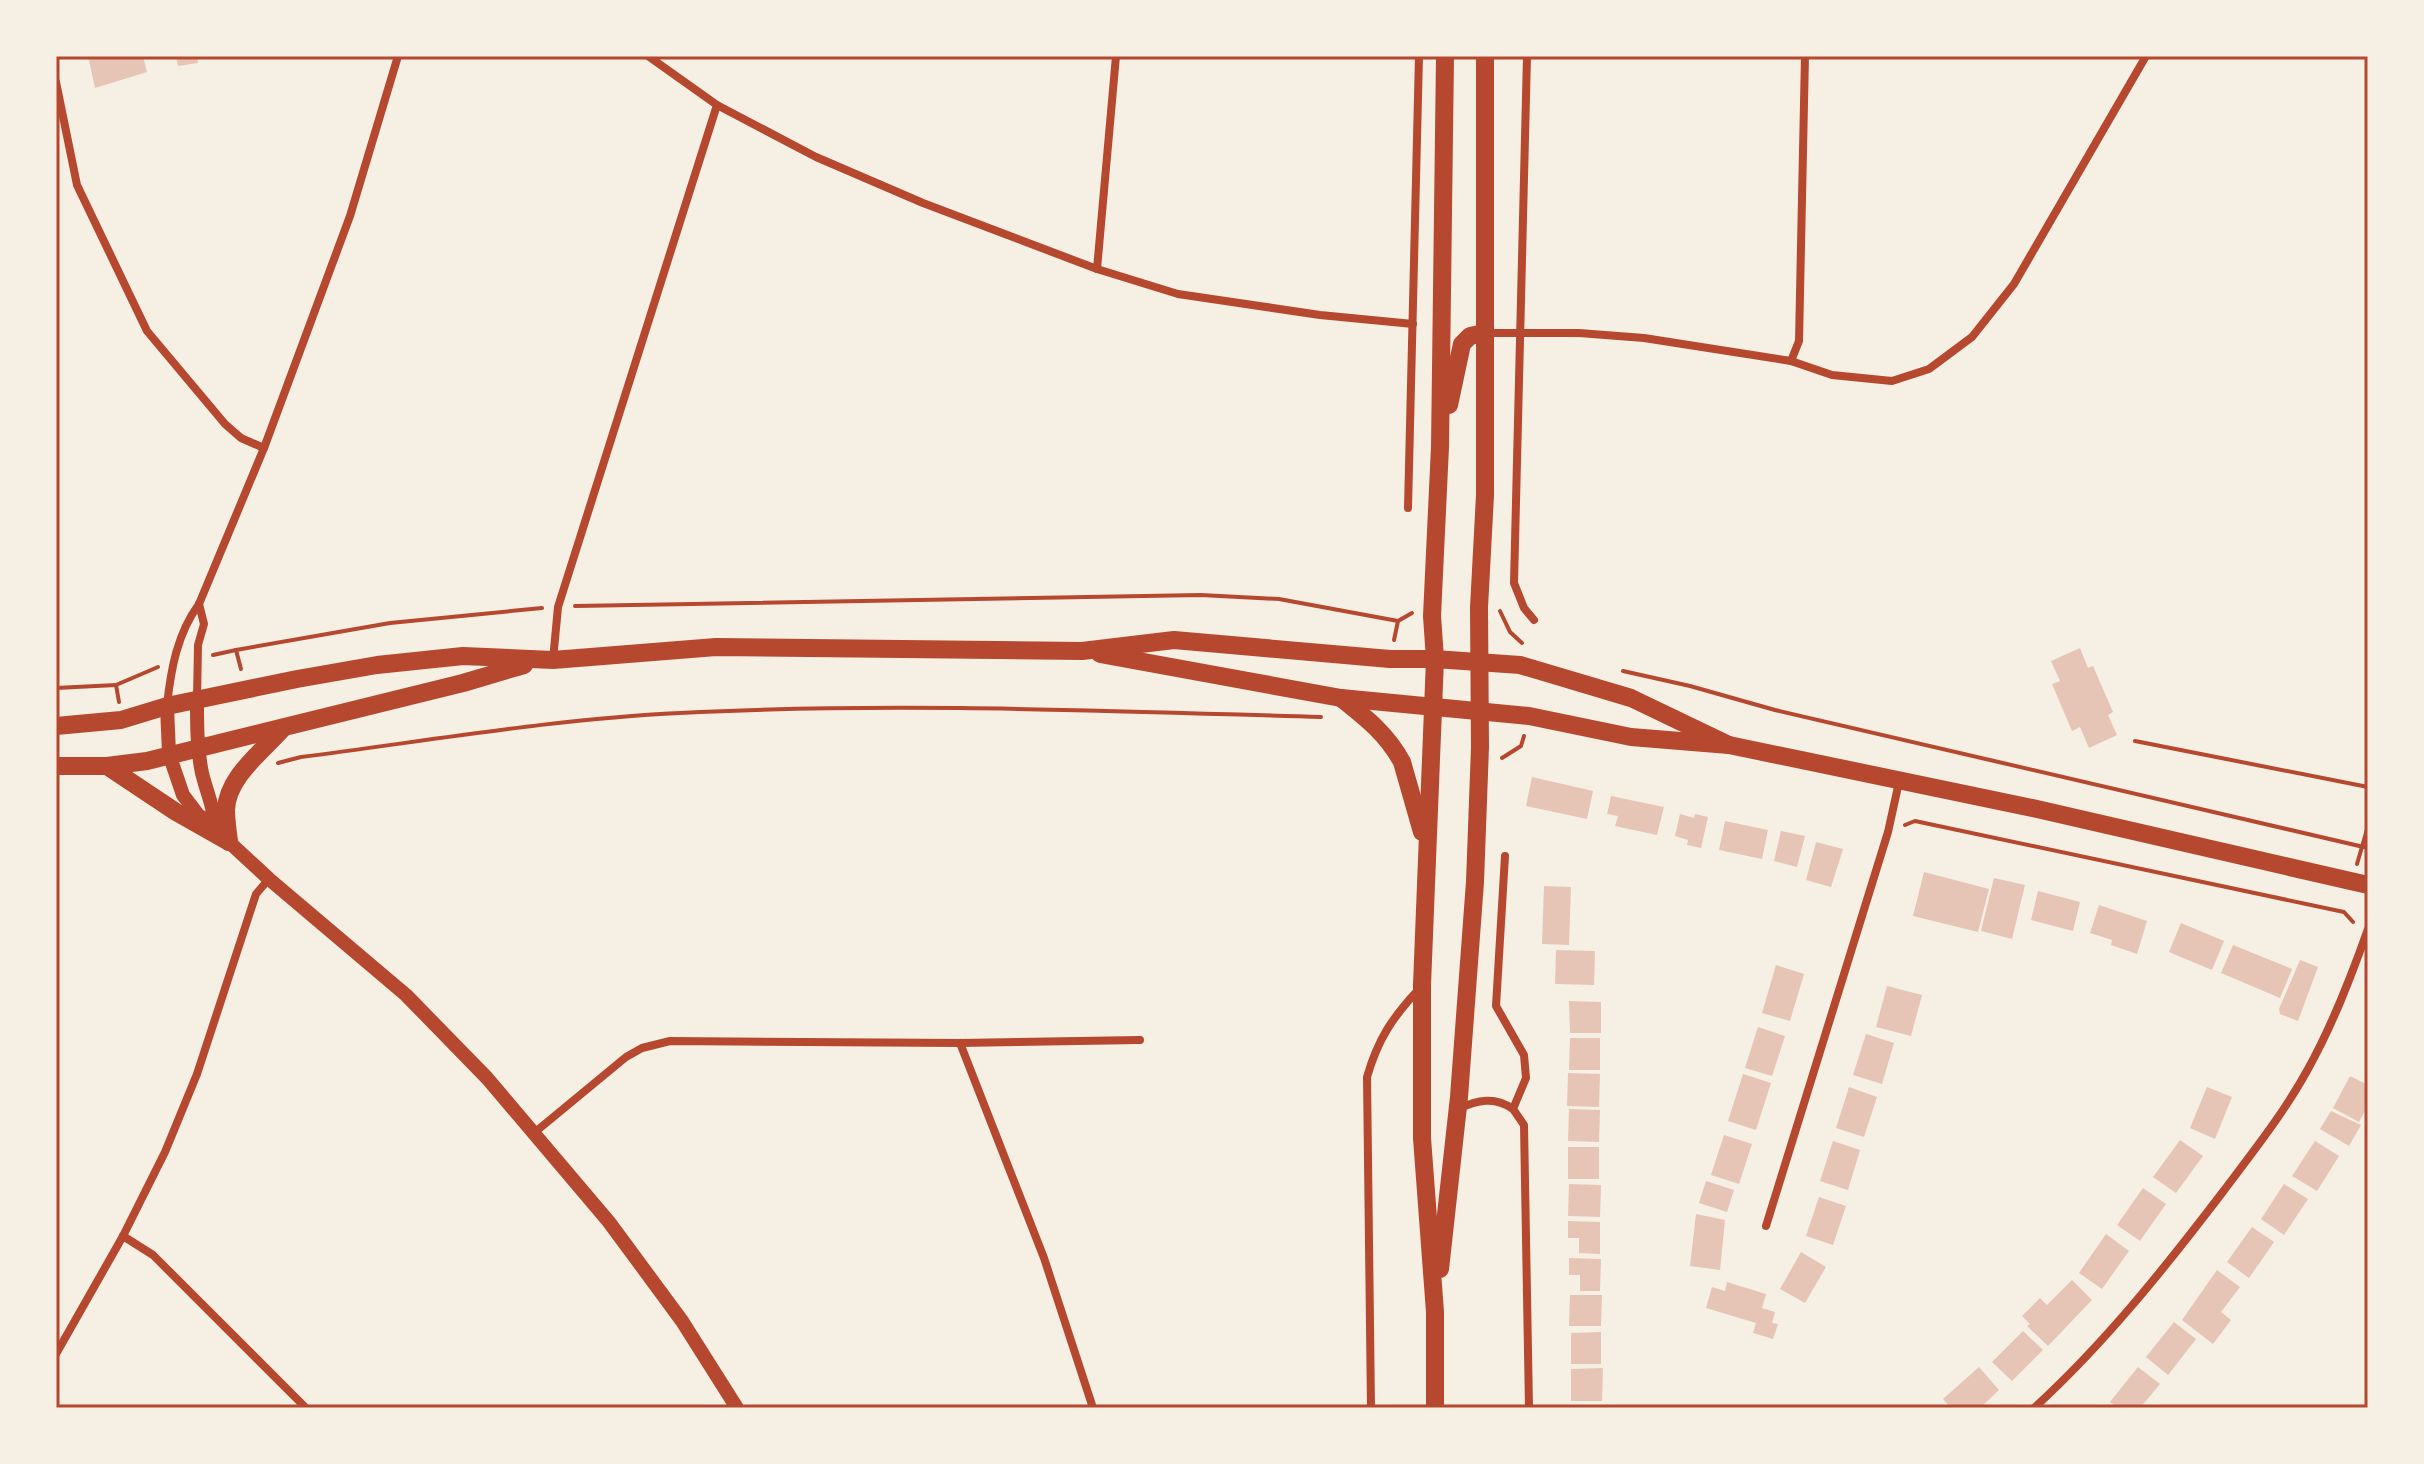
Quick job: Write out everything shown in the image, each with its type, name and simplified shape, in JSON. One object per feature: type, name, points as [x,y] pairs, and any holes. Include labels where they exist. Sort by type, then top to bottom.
[{"type":"main road","points":[[1435,1408],[1435,1312],[1422,1138],[1422,985],[1435,659],[1432,616],[1440,447],[1445,56]]},
{"type":"main road","points":[[1435,1312],[1457,1109],[1475,882],[1485,495],[1485,56]]},
{"type":"main road","points":[[1440,447],[1462,344],[1470,336],[1484,333]]},
{"type":"main road","points":[[56,726],[121,720],[167,706],[377,665],[463,656],[546,660],[716,647],[1082,651],[1174,640],[1390,659],[1520,665],[1631,698],[1729,745]]},
{"type":"main road","points":[[1082,651],[1341,698],[1529,716],[1631,737],[1729,745],[2037,809],[2360,883]]},
{"type":"main road","points":[[56,766],[107,766],[147,761],[546,660]]},
{"type":"main road","points":[[1341,698],[1377,727],[1397,751],[1426,847]]},
{"type":"main road","points":[[229,842],[228,795],[239,775],[283,728]]},
{"type":"main road","points":[[107,766],[176,812],[229,842]]},
{"type":"street","points":[[215,823],[199,816],[183,795],[169,754],[167,706],[179,639],[185,623],[199,604],[264,448],[350,216],[398,56]]},
{"type":"street","points":[[648,56],[717,105],[816,157],[923,203],[1097,269],[1178,294],[1320,315],[1413,324]]},
{"type":"street","points":[[1097,269],[1116,56]]},
{"type":"street","points":[[1408,508],[1419,56]]},
{"type":"street","points":[[1527,56],[1514,583],[1524,608],[1534,620]]},
{"type":"street","points":[[1791,361],[1799,341],[1805,56]]},
{"type":"street","points":[[1484,333],[1644,338],[1791,361],[1832,375],[1892,381],[1929,369],[1972,337],[2014,284],[2146,56]]},
{"type":"street","points":[[56,82],[77,185],[147,331],[225,424],[241,438],[264,448]]},
{"type":"street","points":[[546,660],[558,607],[717,105]]},
{"type":"street","points":[[199,604],[204,624],[198,645],[197,747],[215,823],[229,842],[269,879],[406,995],[534,1133],[609,1222],[682,1321],[737,1408]]},
{"type":"street","points":[[1766,1226],[1888,832],[1900,782]]},
{"type":"street","points":[[1505,856],[1496,1006],[1524,1055],[1526,1078],[1513,1109]]},
{"type":"street","points":[[56,1354],[123,1236],[165,1152],[197,1074],[256,894],[269,879]]},
{"type":"street","points":[[2034,1408],[2110,1330],[2193,1231],[2271,1128],[2308,1069],[2342,999],[2367,932]]},
{"type":"street","points":[[1371,1408],[1367,1077],[1375,1047],[1422,985]]},
{"type":"street","points":[[534,1133],[612,1067],[642,1048],[670,1041],[960,1043],[1140,1040]]},
{"type":"street","points":[[960,1043],[1044,1258],[1093,1408]]},
{"type":"street","points":[[1457,1109],[1489,1099],[1505,1103],[1524,1125],[1529,1408]]},
{"type":"street","points":[[123,1236],[153,1255],[306,1408]]},
{"type":"path","points":[[236,650],[390,623],[558,607],[1201,595],[1279,599],[1398,621]]},
{"type":"path","points":[[1499,609],[1510,632],[1524,645]]},
{"type":"path","points":[[1612,669],[2365,848]]},
{"type":"path","points":[[56,688],[116,685]]},
{"type":"path","points":[[301,757],[575,722],[779,708],[1046,710],[1333,718]]},
{"type":"path","points":[[2135,741],[2368,787]]},
{"type":"path","points":[[1888,832],[1915,821],[1961,830],[2344,912],[2367,932]]},
{"type":"path","points":[[2360,883],[2368,826]]},
{"type":"building","points":[[88,56],[143,56],[147,72],[95,88]]},
{"type":"building","points":[[176,56],[197,56],[198,63],[178,66]]},
{"type":"building","points":[[2080,648],[2088,668],[2093,666],[2113,712],[2108,715],[2117,735],[2089,748],[2080,727],[2072,731],[2052,684],[2060,681],[2051,661]]},
{"type":"building","points":[[1532,777],[1593,791],[1587,819],[1526,806]]},
{"type":"building","points":[[1611,796],[1664,807],[1657,835],[1615,826],[1618,816],[1607,814]]},
{"type":"building","points":[[1680,814],[1694,818],[1695,814],[1708,817],[1701,848],[1687,845],[1688,840],[1675,836]]},
{"type":"building","points":[[1725,821],[1768,830],[1762,859],[1719,850]]},
{"type":"building","points":[[1781,831],[1805,836],[1797,867],[1774,861]]},
{"type":"building","points":[[1816,842],[1843,849],[1831,887],[1806,880]]},
{"type":"building","points":[[1924,872],[1989,889],[1978,932],[1913,916]]},
{"type":"building","points":[[1994,878],[2025,885],[2012,939],[1981,931]]},
{"type":"building","points":[[1544,886],[1571,887],[1569,945],[1542,944]]},
{"type":"building","points":[[2038,891],[2080,902],[2073,931],[2031,920]]},
{"type":"building","points":[[2099,905],[2147,921],[2137,954],[2111,945],[2112,940],[2090,933]]},
{"type":"building","points":[[2181,923],[2224,941],[2212,970],[2169,952]]},
{"type":"building","points":[[2233,945],[2292,969],[2280,998],[2221,973]]},
{"type":"building","points":[[1556,950],[1595,951],[1594,985],[1555,984]]},
{"type":"building","points":[[2300,960],[2318,967],[2298,1021],[2280,1014],[2279,1009]]},
{"type":"building","points":[[1776,965],[1804,974],[1790,1021],[1762,1013]]},
{"type":"building","points":[[1887,986],[1922,995],[1911,1036],[1876,1027]]},
{"type":"building","points":[[1569,1001],[1601,1002],[1601,1033],[1570,1033]]},
{"type":"building","points":[[1758,1027],[1785,1036],[1772,1076],[1745,1068]]},
{"type":"building","points":[[1866,1034],[1894,1043],[1882,1084],[1853,1075]]},
{"type":"building","points":[[1570,1038],[1600,1038],[1600,1070],[1569,1070]]},
{"type":"building","points":[[1568,1073],[1600,1074],[1599,1107],[1567,1106]]},
{"type":"building","points":[[1743,1074],[1771,1083],[1756,1130],[1728,1121]]},
{"type":"building","points":[[2350,1076],[2368,1085],[2368,1105],[2359,1122],[2333,1108]]},
{"type":"building","points":[[1849,1087],[1877,1097],[1864,1137],[1836,1128]]},
{"type":"building","points":[[2207,1087],[2232,1097],[2215,1139],[2190,1128]]},
{"type":"building","points":[[1569,1109],[1600,1110],[1599,1142],[1568,1141]]},
{"type":"building","points":[[2331,1111],[2361,1125],[2349,1146],[2320,1129]]},
{"type":"building","points":[[1724,1135],[1752,1144],[1739,1184],[1711,1175]]},
{"type":"building","points":[[2180,1140],[2203,1156],[2176,1193],[2153,1177]]},
{"type":"building","points":[[1833,1141],[1860,1150],[1848,1190],[1820,1181]]},
{"type":"building","points":[[2315,1141],[2339,1156],[2317,1191],[2292,1176]]},
{"type":"building","points":[[1568,1147],[1599,1147],[1599,1179],[1568,1179]]},
{"type":"building","points":[[1706,1181],[1734,1190],[1727,1212],[1699,1203]]},
{"type":"building","points":[[1569,1184],[1601,1185],[1600,1217],[1568,1216]]},
{"type":"building","points":[[2284,1184],[2308,1199],[2284,1235],[2261,1219]]},
{"type":"building","points":[[2143,1188],[2166,1204],[2140,1241],[2117,1225]]},
{"type":"building","points":[[1819,1197],[1846,1206],[1833,1245],[1806,1236]]},
{"type":"building","points":[[1696,1214],[1725,1220],[1720,1270],[1690,1266]]},
{"type":"building","points":[[1568,1221],[1600,1222],[1600,1254],[1579,1253],[1579,1238],[1568,1238]]},
{"type":"building","points":[[2252,1227],[2274,1242],[2249,1278],[2227,1262]]},
{"type":"building","points":[[2106,1234],[2129,1251],[2102,1289],[2079,1273]]},
{"type":"building","points":[[1801,1252],[1826,1267],[1805,1303],[1780,1289]]},
{"type":"building","points":[[1569,1258],[1601,1259],[1600,1291],[1580,1291],[1580,1275],[1569,1275]]},
{"type":"building","points":[[2217,1270],[2240,1287],[2221,1312],[2231,1320],[2213,1344],[2182,1320]]},
{"type":"building","points":[[2072,1280],[2092,1300],[2048,1346],[2027,1326],[2030,1324],[2022,1316],[2040,1298],[2047,1305]]},
{"type":"building","points":[[1727,1282],[1766,1294],[1762,1308],[1775,1312],[1772,1323],[1778,1324],[1773,1339],[1753,1333],[1756,1323],[1706,1308],[1712,1287],[1725,1291]]},
{"type":"building","points":[[1570,1295],[1602,1295],[1601,1326],[1569,1326]]},
{"type":"building","points":[[2174,1322],[2196,1339],[2168,1375],[2146,1357]]},
{"type":"building","points":[[2023,1331],[2043,1350],[2012,1381],[1992,1362]]},
{"type":"building","points":[[1601,1332],[1601,1364],[1571,1364],[1571,1333]]},
{"type":"building","points":[[1979,1367],[1999,1390],[1980,1408],[1951,1408],[1943,1399]]},
{"type":"building","points":[[2138,1367],[2160,1384],[2140,1408],[2118,1408],[2110,1402]]},
{"type":"building","points":[[1603,1368],[1602,1401],[1571,1401],[1571,1369]]}]
